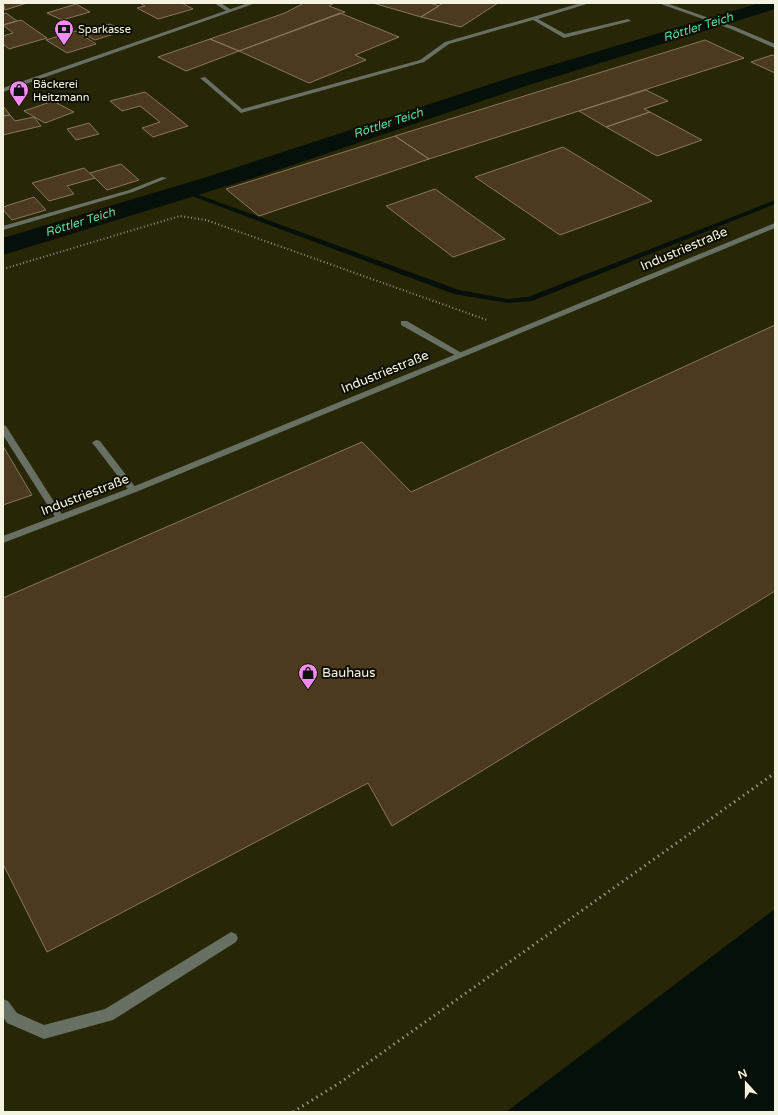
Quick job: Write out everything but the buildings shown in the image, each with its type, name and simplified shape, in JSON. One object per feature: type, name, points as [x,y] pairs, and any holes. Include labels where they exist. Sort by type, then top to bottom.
[{"type":"street","points":[[217,3],[230,11]]},
{"type":"street","points":[[3,90],[252,3]]},
{"type":"street","points":[[202,78],[241,111],[422,61],[447,43],[587,3]]},
{"type":"street","points":[[661,3],[733,28],[775,46]]},
{"type":"street","points":[[533,18],[564,36],[628,21]]},
{"type":"street","points":[[3,228],[131,191],[164,178]]},
{"type":"street","name":"Industriestraße","points":[[3,540],[133,490],[775,225]]},
{"type":"street","points":[[404,323],[461,355]]},
{"type":"street","points":[[3,428],[60,518]]},
{"type":"street","points":[[97,443],[133,490]]},
{"type":"street","points":[[3,1006],[12,1018],[44,1032],[108,1015],[231,938]]},
{"type":"path","points":[[3,269],[180,216],[206,220],[519,331]]},
{"type":"path","points":[[293,1112],[341,1082],[775,773]]},
{"type":"water","name":"Röttler Teich","points":[[760,3],[775,3],[775,9],[532,84],[269,173],[3,255],[3,238],[207,177],[512,77]]},
{"type":"water","points":[[775,909],[775,1112],[506,1112]]},
{"type":"waterway","points":[[186,192],[457,292],[508,301],[529,299],[775,202]]},
{"type":"place","name":"Sparkasse","points":[[64,46]]},
{"type":"place","name":"Bäckerei Heitzmann","points":[[19,107]]},
{"type":"place","name":"Bauhaus","points":[[308,690]]}]
